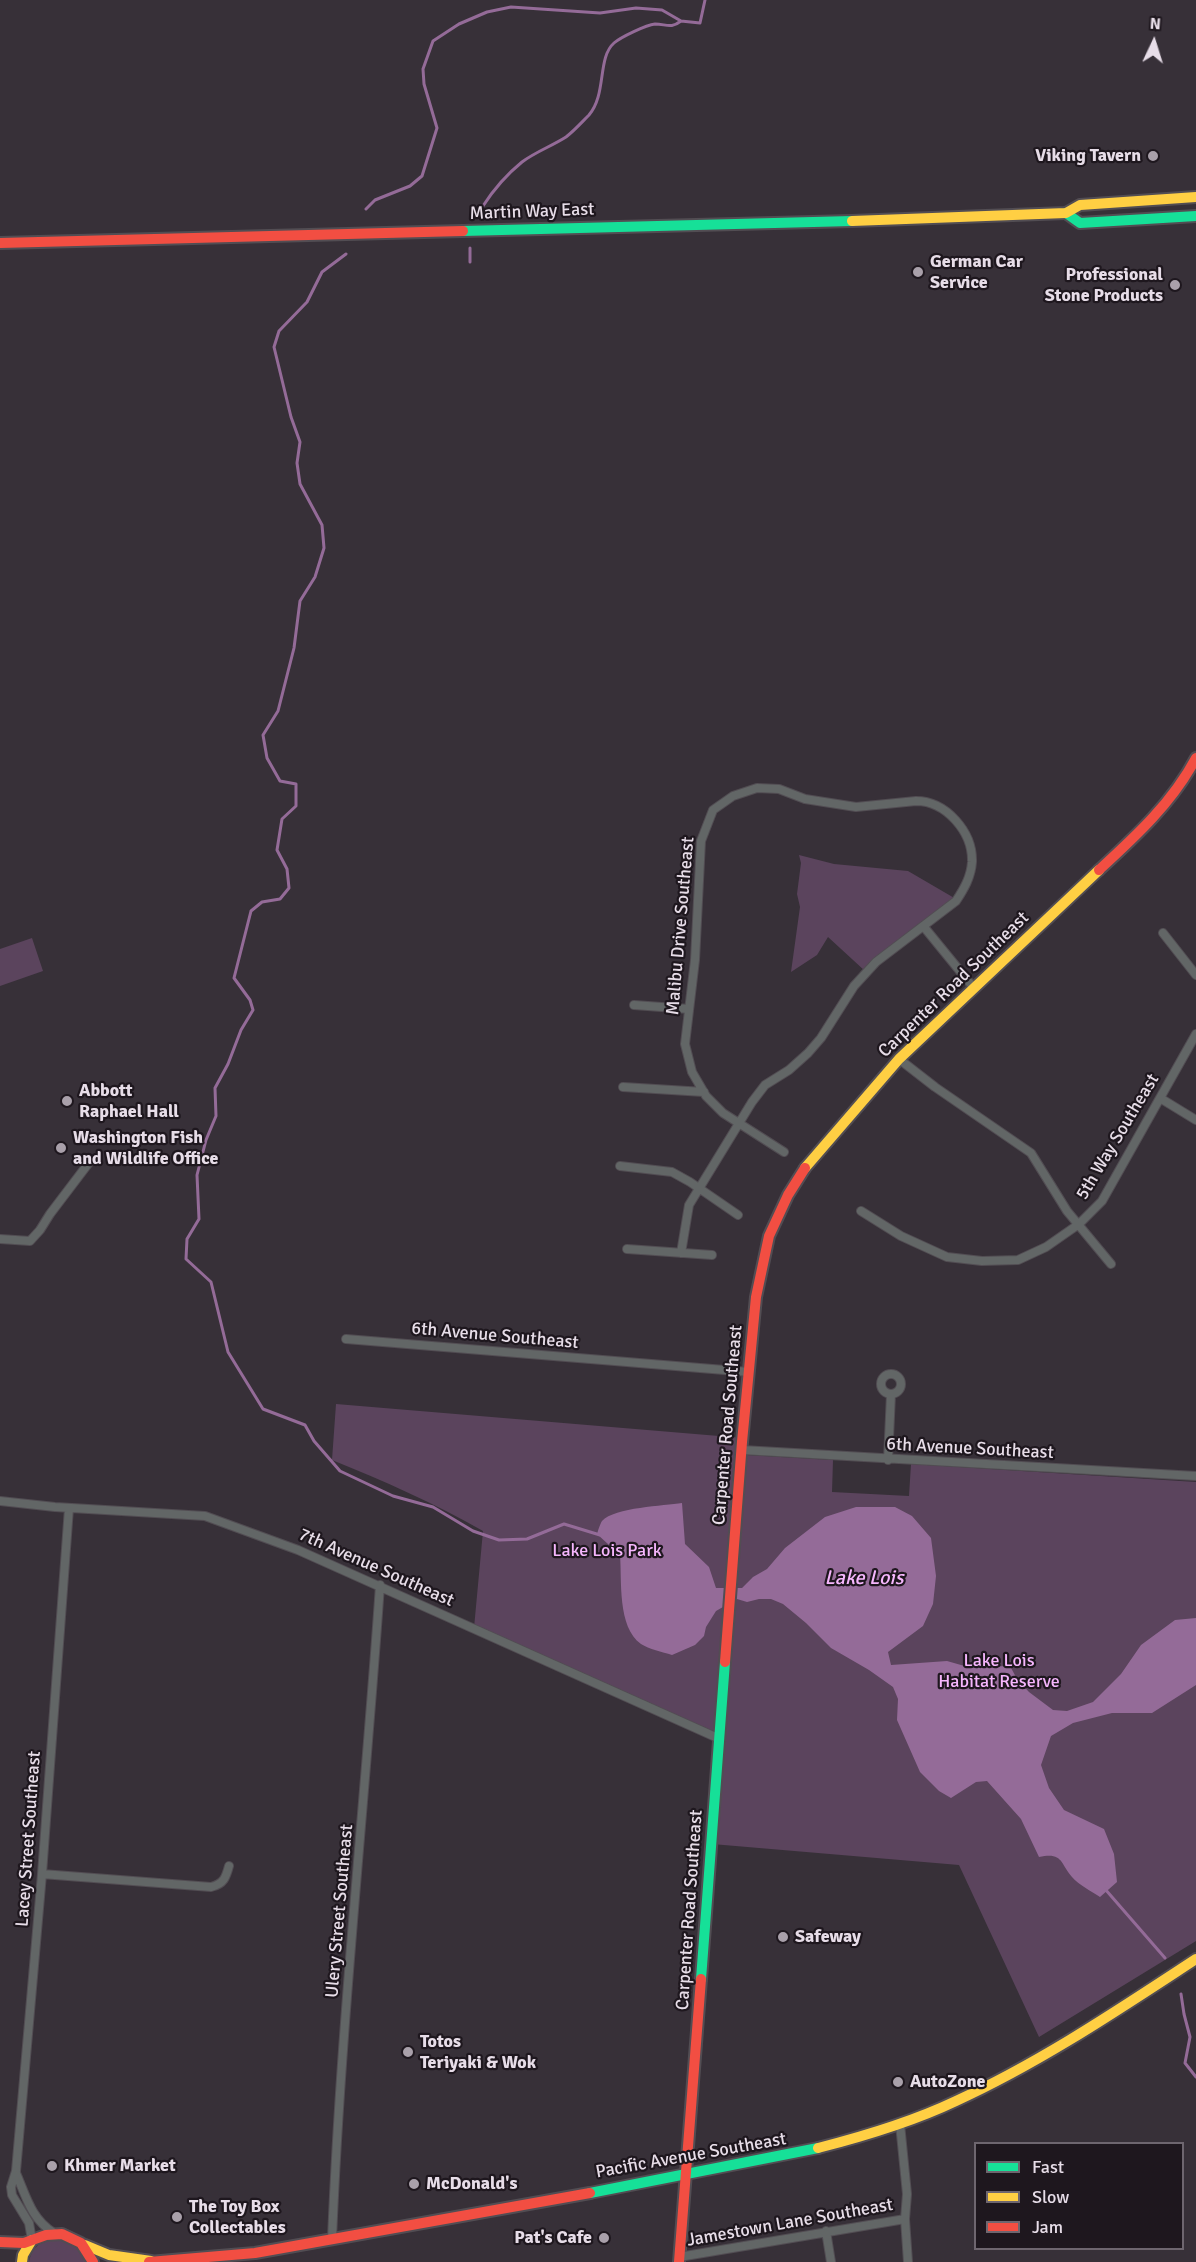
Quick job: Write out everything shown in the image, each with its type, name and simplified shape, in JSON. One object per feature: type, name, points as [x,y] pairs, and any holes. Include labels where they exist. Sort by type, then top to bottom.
[{"type":"main road","name":"Martin Way East","points":[[0,243],[1065,213],[1080,206],[1196,197]]},
{"type":"main road","name":"Martin Way East","points":[[1065,213],[1080,223],[1196,216]]},
{"type":"main road","name":"Carpenter Road Southeast","points":[[679,2260],[748,1372],[756,1297],[770,1236],[784,1203],[803,1171],[899,1059],[1165,806],[1185,779],[1196,758]]},
{"type":"main road","name":"Pacific Avenue Southeast","points":[[54,2233],[70,2235],[85,2245],[109,2255],[150,2262],[255,2253],[824,2147],[900,2124],[977,2092],[1037,2059],[1196,1959]]},
{"type":"main road","points":[[0,2242],[11,2244],[32,2241],[54,2233]]},
{"type":"main road","points":[[22,2262],[23,2255],[32,2241]]},
{"type":"main road","points":[[85,2245],[93,2262]]},
{"type":"street","name":"Malibu Drive Southeast","points":[[681,1253],[689,1205],[765,1085],[789,1070],[821,1038],[854,986],[866,972],[886,953],[956,901],[964,889],[970,869],[970,847],[955,819],[944,809],[923,801],[856,807],[829,804],[804,799],[779,789],[757,788],[733,796],[713,810],[701,841],[695,960],[685,1044],[692,1072],[704,1092],[723,1113],[739,1125]]},
{"type":"street","points":[[924,927],[973,987]]},
{"type":"street","points":[[1163,933],[1196,975]]},
{"type":"street","points":[[634,1005],[689,1009]]},
{"type":"street","name":"5th Way Southeast","points":[[899,1059],[935,1087],[1031,1153],[1047,1182],[1079,1224],[1102,1201],[1196,1034]]},
{"type":"street","points":[[623,1087],[704,1092]]},
{"type":"street","points":[[1160,1098],[1196,1120]]},
{"type":"street","points":[[739,1125],[784,1152]]},
{"type":"street","points":[[0,1239],[30,1241],[91,1161]]},
{"type":"street","points":[[620,1166],[672,1172],[738,1215]]},
{"type":"street","points":[[861,1211],[901,1236],[947,1257],[982,1261],[1018,1260],[1046,1247],[1079,1224],[1111,1263]]},
{"type":"street","points":[[627,1249],[712,1255]]},
{"type":"street","name":"6th Avenue Southeast","points":[[346,1339],[748,1372]]},
{"type":"street","points":[[888,1460],[891,1395]]},
{"type":"street","name":"6th Avenue Southeast","points":[[742,1450],[1196,1476]]},
{"type":"street","name":"7th Avenue Southeast","points":[[0,1501],[69,1508],[205,1516],[298,1550],[720,1739]]},
{"type":"street","name":"Lacey Street Southeast","points":[[32,2241],[29,2223],[12,2195],[11,2187],[16,2173],[42,1874],[69,1508]]},
{"type":"street","name":"Ulery Street Southeast","points":[[332,2239],[340,2105],[369,1754],[380,1586]]},
{"type":"street","points":[[42,1874],[211,1887],[219,1885],[225,1879],[230,1866]]},
{"type":"street","points":[[900,2124],[906,2194],[908,2262]]},
{"type":"street","name":"Lacey Street Southeast","points":[[16,2173],[22,2194],[37,2219],[54,2233]]},
{"type":"street","name":"Jamestown Lane Southeast","points":[[679,2260],[826,2231],[905,2219]]},
{"type":"street","points":[[826,2231],[831,2262]]},
{"type":"green space","points":[[799,855],[834,864],[908,871],[956,899],[865,971],[828,937],[817,955],[791,972],[800,907],[797,894],[801,863]]},
{"type":"green space","points":[[32,938],[43,971],[0,986],[0,949]]},
{"type":"green space","name":"Lake Lois Habitat Reserve","points":[[336,1404],[743,1438],[746,1455],[833,1460],[832,1492],[909,1496],[911,1464],[1196,1482],[1196,1941],[1039,2037],[959,1865],[712,1844],[721,1739],[474,1628],[483,1531],[409,1493],[332,1460]]},
{"type":"green space","points":[[61,2237],[80,2245],[89,2262],[29,2262],[36,2247],[50,2239]]},
{"type":"water","name":"Lake Lois","points":[[682,1503],[685,1544],[709,1567],[716,1588],[742,1588],[753,1577],[767,1569],[785,1548],[825,1517],[856,1507],[895,1507],[912,1516],[931,1538],[936,1576],[933,1604],[923,1626],[888,1652],[891,1665],[947,1661],[968,1667],[1010,1666],[1017,1679],[1029,1692],[1053,1710],[1067,1711],[1093,1702],[1121,1674],[1141,1645],[1175,1620],[1196,1618],[1196,1685],[1152,1713],[1112,1713],[1073,1723],[1051,1736],[1041,1765],[1049,1788],[1064,1810],[1104,1829],[1114,1854],[1117,1882],[1100,1897],[1075,1880],[1057,1857],[1039,1857],[1021,1819],[987,1781],[976,1782],[951,1798],[939,1791],[920,1772],[897,1720],[898,1699],[893,1687],[831,1648],[783,1604],[771,1599],[747,1602],[737,1599],[716,1611],[706,1627],[704,1636],[695,1645],[672,1655],[641,1644],[633,1636],[624,1615],[620,1555],[597,1534],[602,1521],[608,1516],[640,1508]]},
{"type":"waterway","points":[[366,209],[375,200],[410,186],[422,176],[437,128],[424,84],[423,69],[433,41],[459,24],[487,12],[511,7],[600,13],[636,8],[662,10],[681,21],[700,23],[705,0]]},
{"type":"waterway","points":[[483,206],[516,167],[532,155],[566,137],[589,115],[598,97],[605,58],[614,43],[655,24],[671,25],[681,21]]},
{"type":"waterway","points":[[470,248],[470,262]]},
{"type":"waterway","points":[[346,254],[322,272],[307,302],[279,331],[274,347],[291,417],[300,442],[297,463],[300,484],[322,525],[324,548],[315,577],[300,601],[294,648],[278,711],[263,735],[267,758],[280,781],[296,784],[296,806],[282,819],[277,850],[287,869],[289,888],[280,899],[262,902],[251,911],[234,978],[250,1000],[253,1010],[241,1030],[228,1064],[215,1088],[216,1116],[206,1140],[197,1175],[199,1219],[187,1239],[186,1259],[211,1282],[228,1352],[263,1409],[305,1425],[314,1441],[340,1471],[393,1496],[433,1507],[473,1531],[499,1540],[527,1539],[564,1524],[600,1535]]},
{"type":"waterway","points":[[1105,1889],[1165,1958]]},
{"type":"waterway","points":[[1181,1994],[1190,2037],[1185,2063],[1196,2077]]},
{"type":"traffic: fast","points":[[1066,213],[1080,223],[1196,216]]},
{"type":"traffic: fast","points":[[463,231],[852,221]]},
{"type":"traffic: fast","points":[[701,1979],[725,1662]]},
{"type":"traffic: fast","points":[[590,2193],[818,2148]]},
{"type":"traffic: slow","points":[[852,221],[1066,213],[1080,205],[1196,197]]},
{"type":"traffic: slow","points":[[805,1168],[899,1059],[1099,870]]},
{"type":"traffic: slow","points":[[818,2148],[905,2122],[988,2086],[1079,2035],[1196,1959]]},
{"type":"traffic: slow","points":[[22,2262],[23,2255],[32,2240]]},
{"type":"traffic: slow","points":[[85,2245],[109,2255],[151,2261]]},
{"type":"traffic: jam","points":[[0,243],[463,231]]},
{"type":"traffic: jam","points":[[1099,870],[1165,804],[1196,758]]},
{"type":"traffic: jam","points":[[725,1662],[756,1297],[769,1236],[788,1195],[805,1168]]},
{"type":"traffic: jam","points":[[679,2262],[701,1979]]},
{"type":"traffic: jam","points":[[149,2262],[255,2253],[590,2193]]},
{"type":"traffic: jam","points":[[0,2242],[24,2243],[46,2235],[62,2234],[81,2243],[93,2262]]},
{"type":"place","name":"Viking Tavern","points":[[1153,156]]},
{"type":"place","name":"German Car Service","points":[[918,272]]},
{"type":"place","name":"Professional Stone Products","points":[[1175,285]]},
{"type":"place","name":"Abbott Raphael Hall","points":[[67,1101]]},
{"type":"place","name":"Washington Fish and Wildlife Office","points":[[61,1148]]},
{"type":"place","name":"Safeway","points":[[783,1937]]},
{"type":"place","name":"Totos Teriyaki & Wok","points":[[408,2052]]},
{"type":"place","name":"AutoZone","points":[[898,2082]]},
{"type":"place","name":"Khmer Market","points":[[52,2166]]},
{"type":"place","name":"McDonald's","points":[[414,2184]]},
{"type":"place","name":"The Toy Box Collectables","points":[[177,2217]]},
{"type":"place","name":"Pat's Cafe","points":[[604,2238]]},
{"type":"park label","name":"Lake Lois Park","points":[[607,1551]]}]
